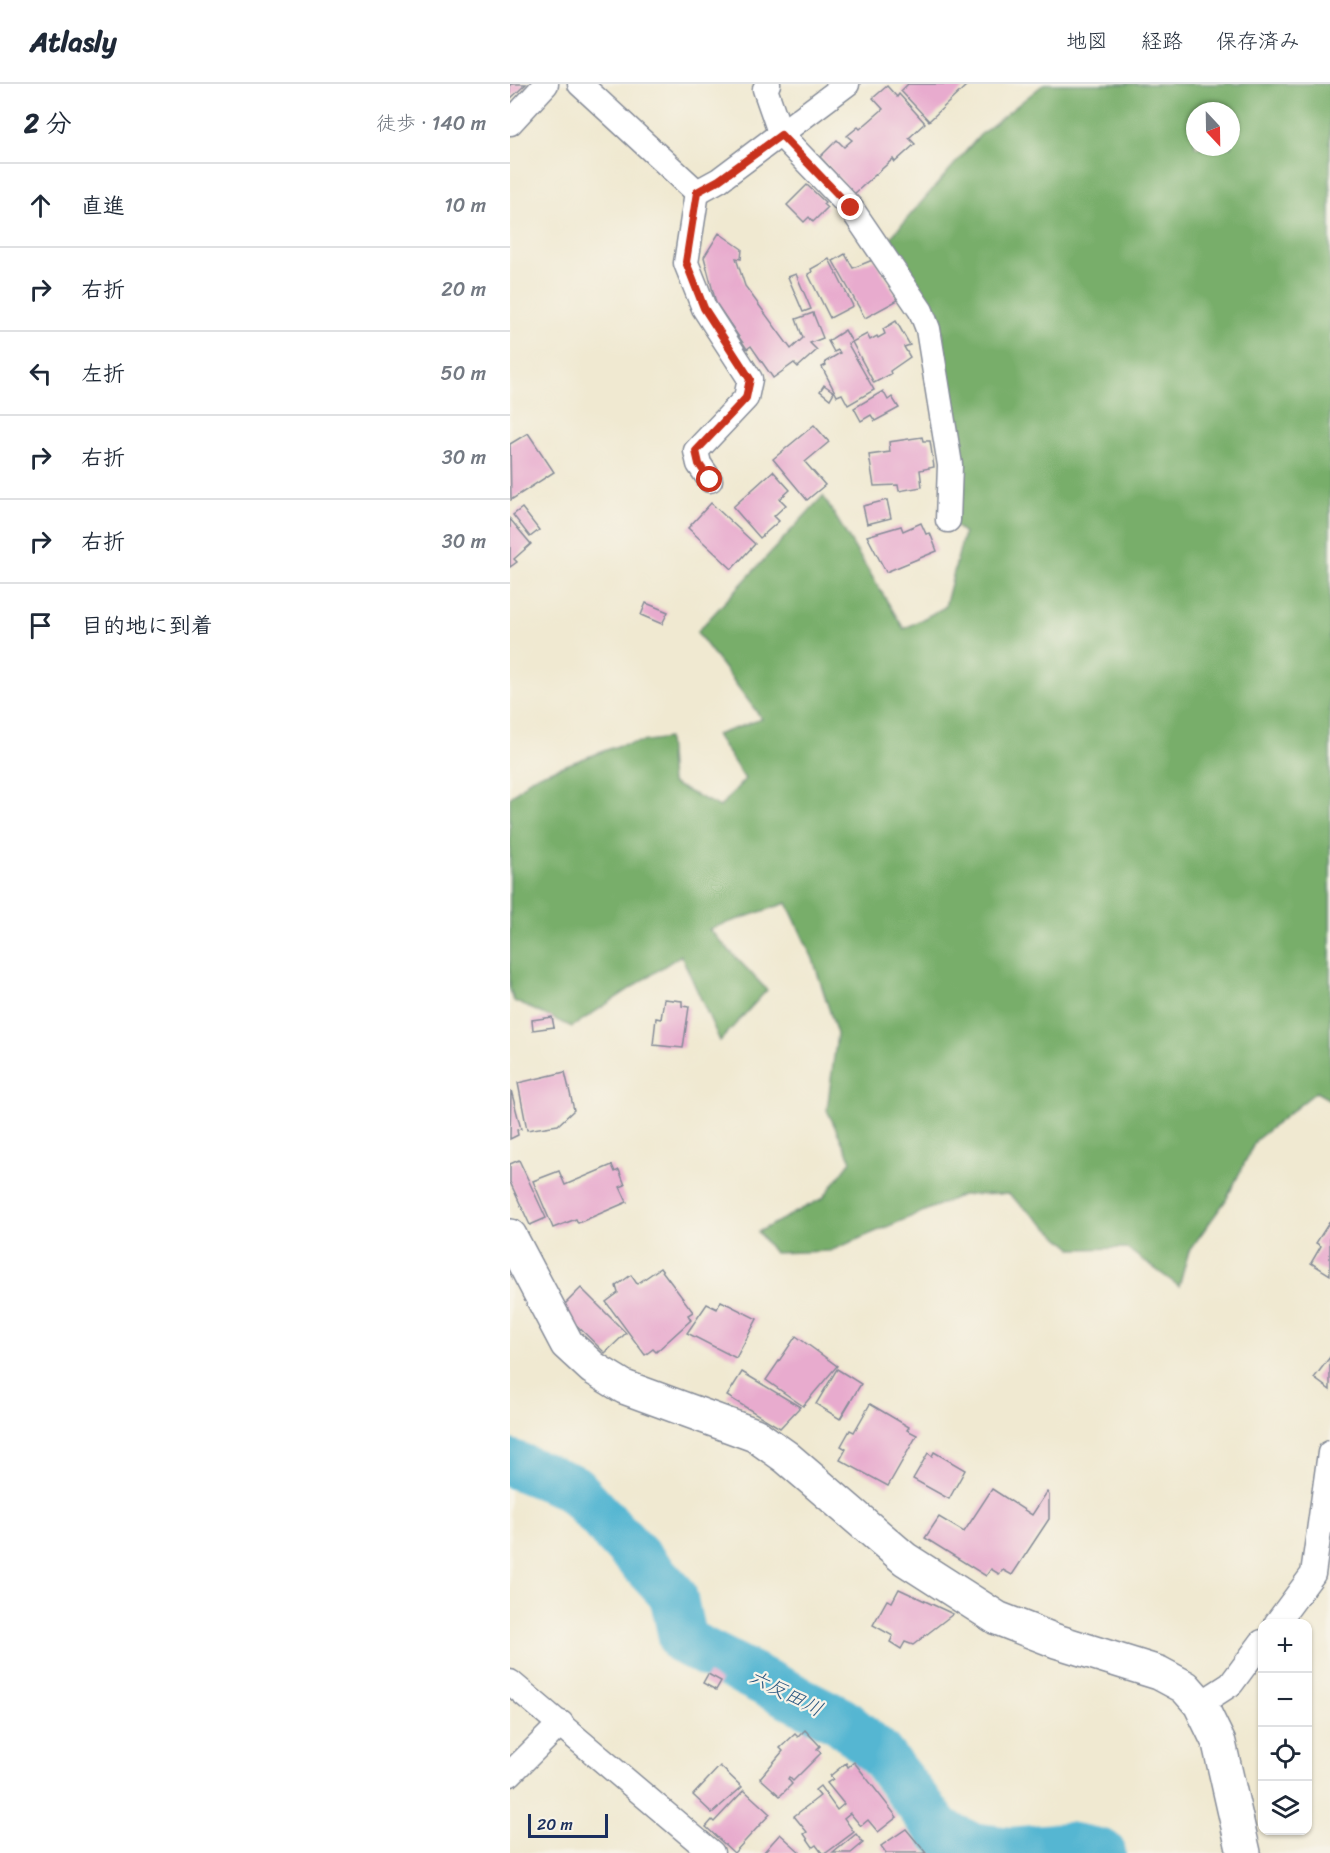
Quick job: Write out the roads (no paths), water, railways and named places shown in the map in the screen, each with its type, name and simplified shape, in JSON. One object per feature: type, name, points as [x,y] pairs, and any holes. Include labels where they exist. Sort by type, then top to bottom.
[{"type":"main road","points":[[510,1236],[567,1344],[593,1368],[624,1387],[755,1435],[786,1457],[905,1559],[997,1618],[1056,1641],[1159,1673],[1185,1687],[1200,1704],[1219,1743],[1244,1853]]},
{"type":"street","points":[[510,123],[546,84]]},
{"type":"street","points":[[580,84],[697,192]]},
{"type":"street","points":[[768,84],[765,89],[781,135],[851,208],[921,311],[928,329],[950,465],[948,520]]},
{"type":"street","points":[[697,192],[719,180],[847,84]]},
{"type":"street","points":[[697,192],[686,262],[704,308],[750,379],[746,398],[696,451],[699,464],[710,480]]},
{"type":"street","points":[[1280,1619],[1322,1580],[1330,1453]]},
{"type":"street","points":[[1200,1704],[1231,1684],[1258,1649]]},
{"type":"street","points":[[510,1682],[712,1853]]},
{"type":"street","points":[[510,1774],[561,1724]]},
{"type":"waterway","name":"六反田川","points":[[510,1463],[573,1488],[673,1595],[683,1641],[841,1721],[878,1752],[940,1831],[971,1846],[1011,1851],[1068,1846],[1102,1853]]}]
